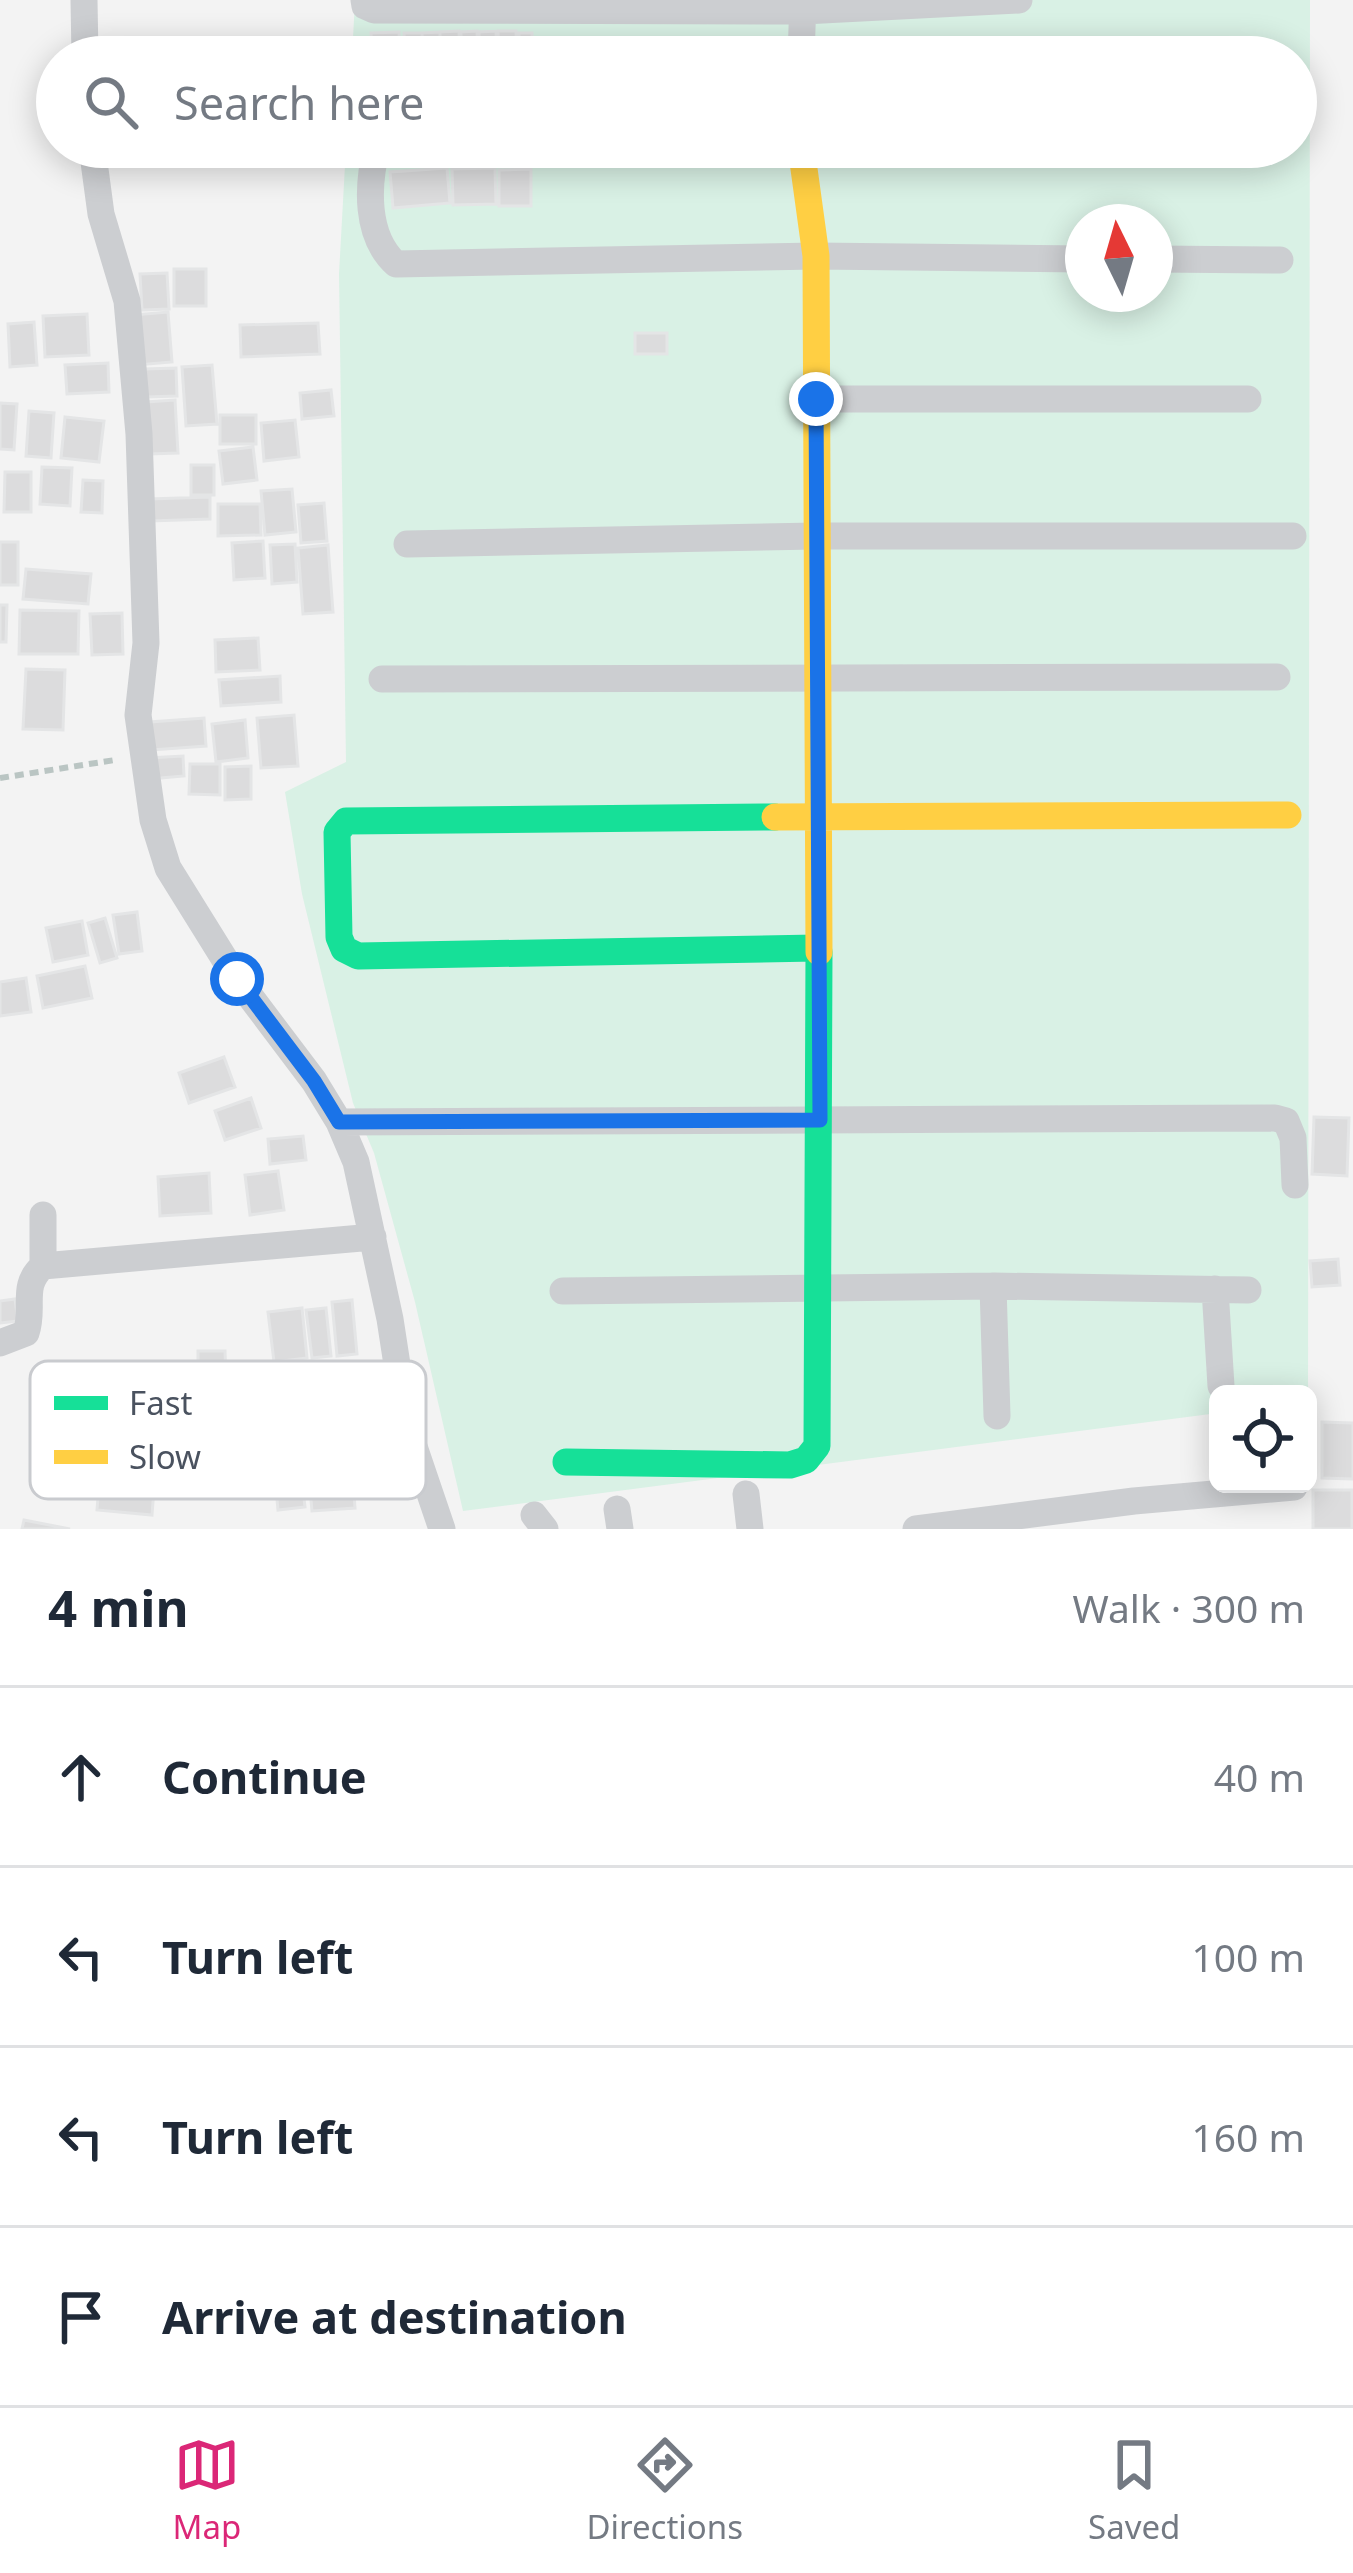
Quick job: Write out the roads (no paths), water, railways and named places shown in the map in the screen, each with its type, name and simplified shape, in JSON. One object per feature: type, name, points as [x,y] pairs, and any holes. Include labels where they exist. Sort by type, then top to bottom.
[{"type":"street","points":[[84,0],[85,36]]},
{"type":"street","points":[[364,0],[374,10],[1018,0]]},
{"type":"street","points":[[802,36],[803,6]]},
{"type":"street","points":[[95,168],[101,214],[128,302],[139,434],[146,643],[138,715],[141,755],[168,868],[237,979],[339,1122],[356,1162],[395,1361]]},
{"type":"street","points":[[373,168],[369,192],[381,251],[396,264],[815,256],[1065,259]]},
{"type":"street","points":[[566,1462],[790,1465],[806,1460],[817,1446],[815,256],[804,168]]},
{"type":"street","points":[[1173,259],[1280,260]]},
{"type":"street","points":[[816,399],[1248,400]]},
{"type":"street","points":[[407,544],[816,536],[1293,536]]},
{"type":"street","points":[[382,680],[1276,677]]},
{"type":"street","points":[[816,948],[358,956],[344,949],[339,937],[337,832],[346,821],[357,818],[1288,815]]},
{"type":"street","points":[[339,1122],[1275,1118],[1286,1121],[1293,1138],[1295,1185]]},
{"type":"street","points":[[43,1266],[44,1215]]},
{"type":"street","points":[[0,1343],[26,1333],[31,1320],[28,1292],[32,1275],[43,1266],[373,1237]]},
{"type":"street","points":[[993,1286],[997,1416]]},
{"type":"street","points":[[563,1291],[993,1286],[1248,1290]]},
{"type":"street","points":[[1215,1289],[1221,1385]]},
{"type":"street","points":[[426,1482],[442,1529]]},
{"type":"street","points":[[916,1529],[1002,1524],[1247,1493]]},
{"type":"street","points":[[746,1494],[750,1529]]}]
